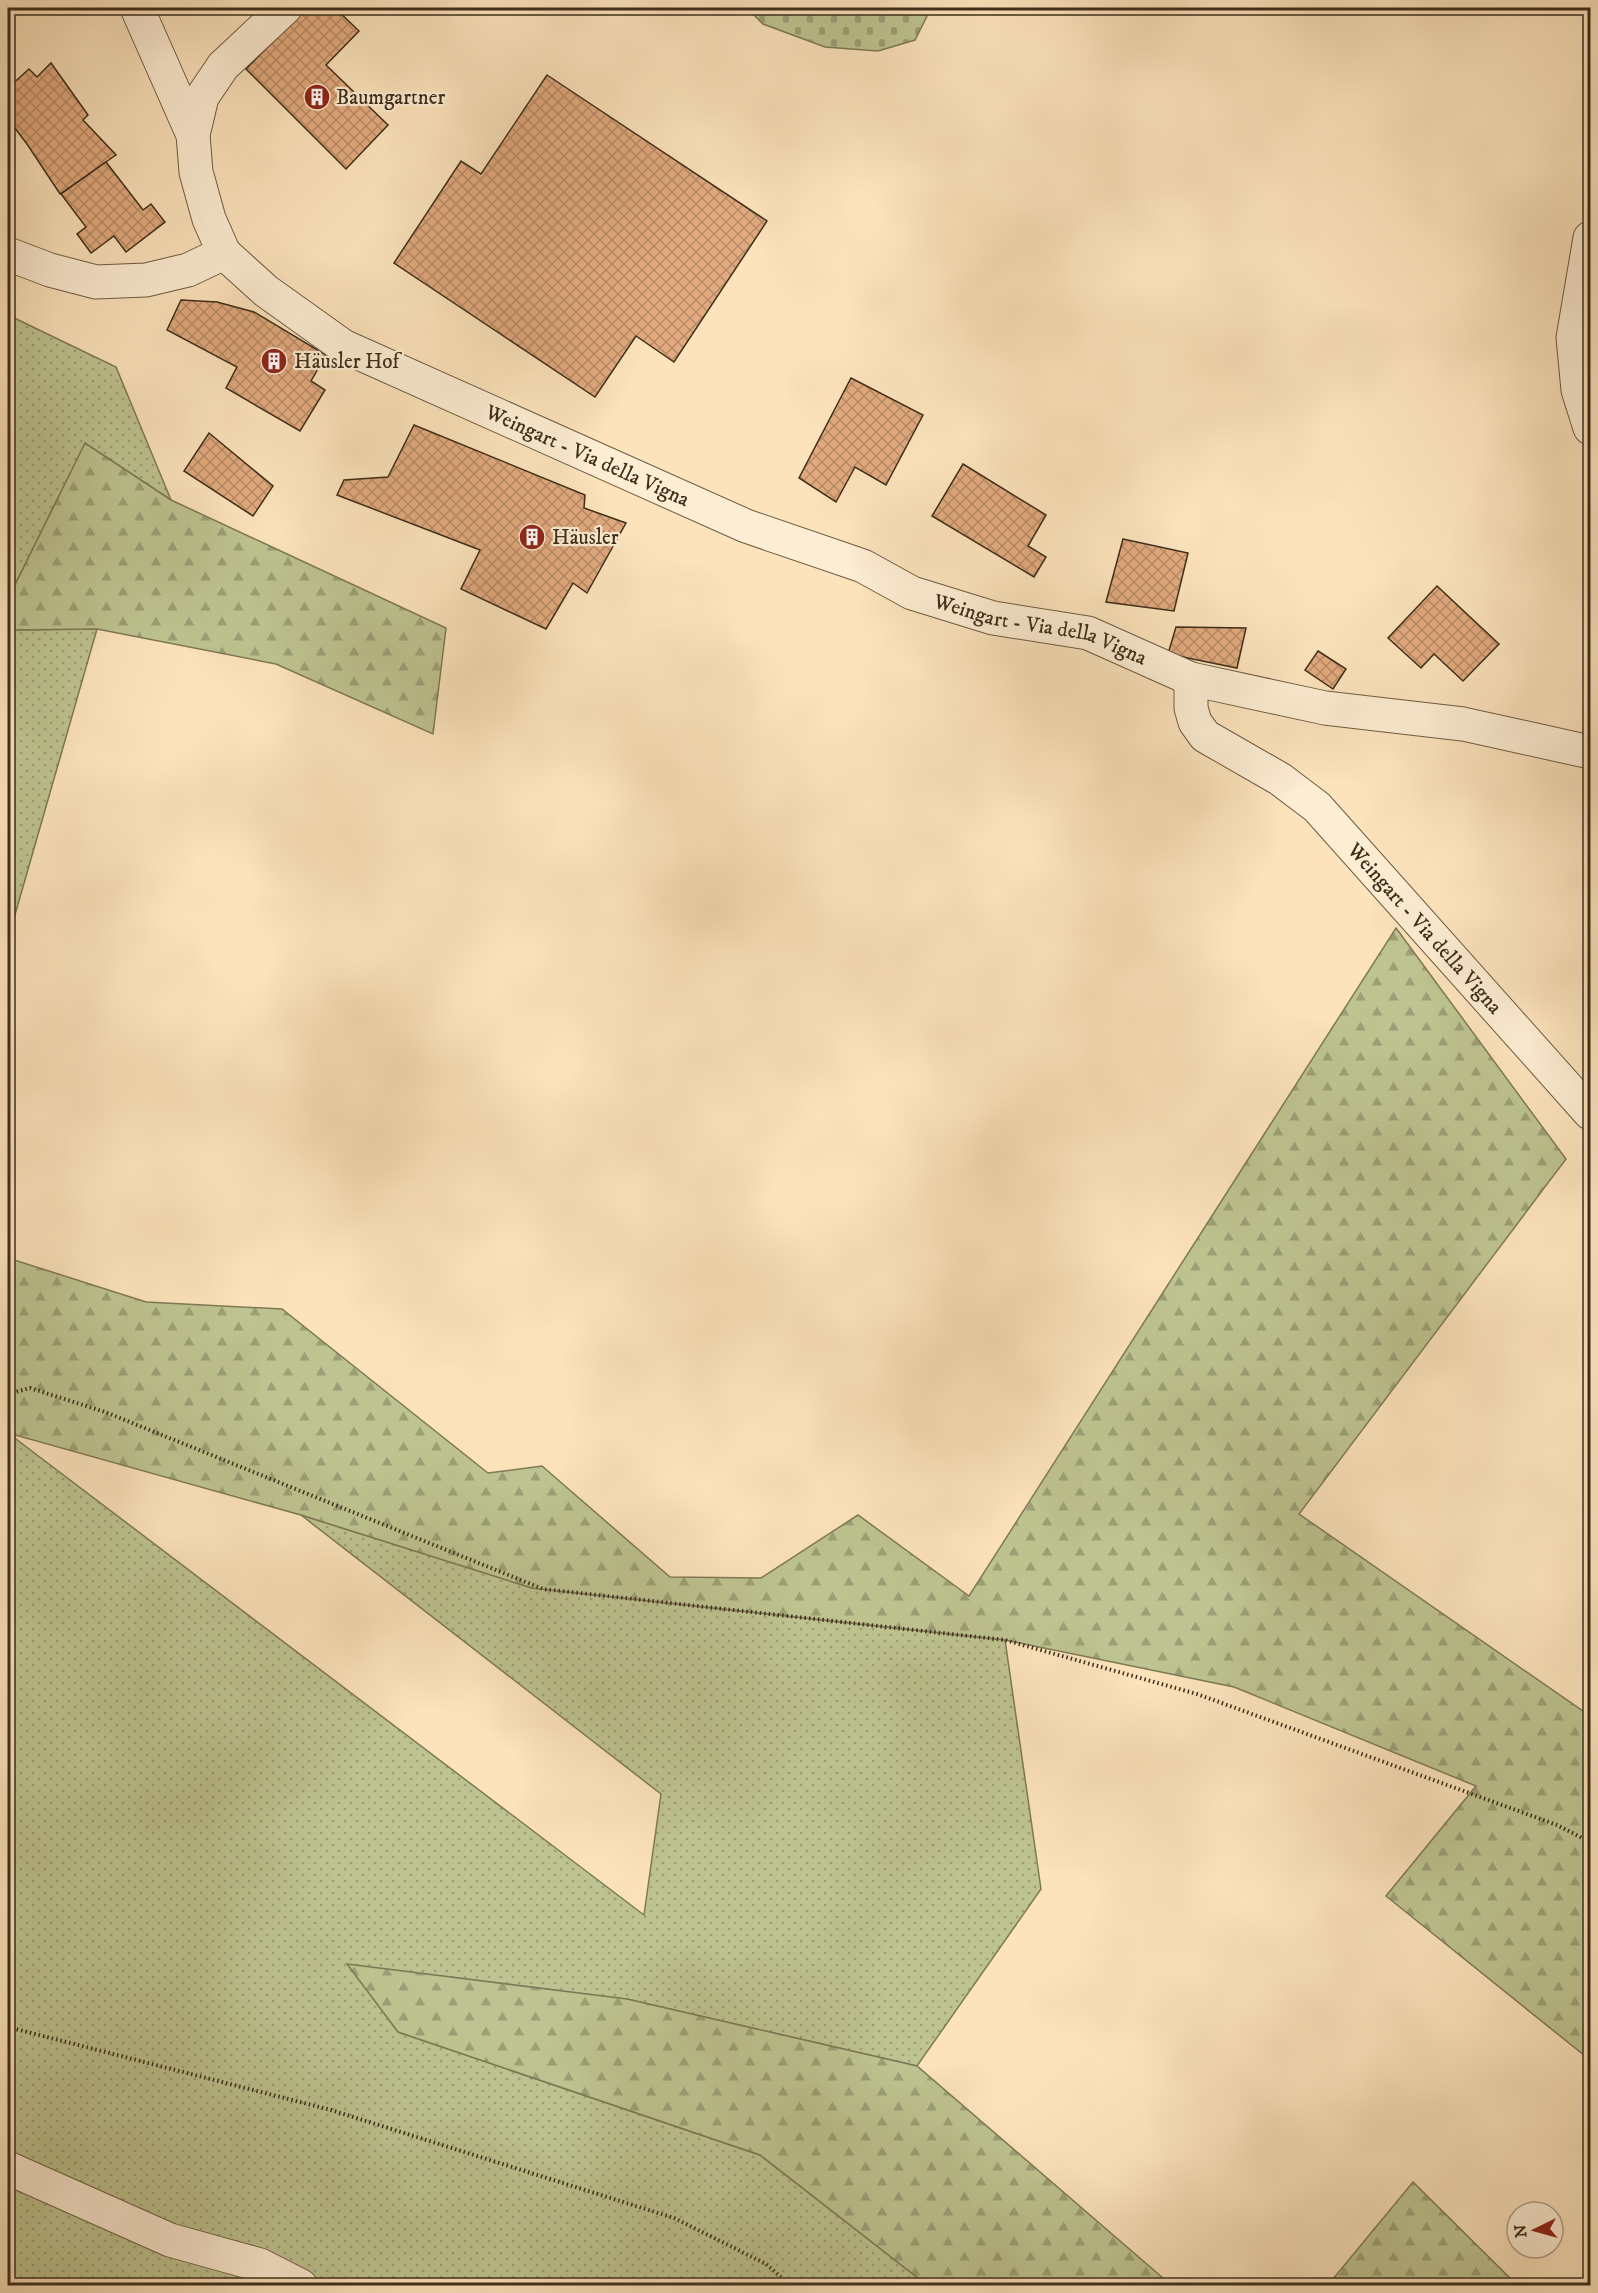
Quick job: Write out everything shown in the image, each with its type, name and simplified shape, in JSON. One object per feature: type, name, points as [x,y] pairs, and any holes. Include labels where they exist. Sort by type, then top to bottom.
[{"type":"street","points":[[137,8],[193,135]]},
{"type":"street","points":[[8,254],[50,270],[96,282],[146,280],[177,273],[224,253],[209,219],[196,172],[193,135],[202,97],[223,66],[285,8]]},
{"type":"street","points":[[1590,238],[1573,338],[1578,390],[1590,428]]},
{"type":"street","name":"Weingart - Via della Vigna","points":[[224,253],[266,291],[343,346],[724,516],[863,566],[912,592],[993,618],[1088,633],[1191,679],[1325,708],[1463,724],[1590,752]]},
{"type":"street","name":"Weingart - Via della Vigna","points":[[1191,679],[1191,708],[1195,722],[1205,736],[1280,779],[1317,807],[1590,1113]]},
{"type":"street","points":[[8,2168],[170,2240],[260,2265],[301,2286]]},
{"type":"path","points":[[8,1394],[30,1388],[105,1412],[543,1589],[1005,1640],[1197,1694],[1557,1825],[1590,1842]]},
{"type":"path","points":[[8,2027],[331,2110],[674,2218],[766,2264],[791,2286]]},
{"type":"green space","points":[[747,8],[931,8],[915,40],[878,51],[825,47],[763,24]]},
{"type":"green space","points":[[8,315],[116,367],[171,500],[85,444],[8,599]]},
{"type":"green space","points":[[85,443],[171,500],[446,628],[433,734],[276,664],[97,629],[8,630],[8,599]]},
{"type":"green space","points":[[97,629],[8,939],[8,630]]},
{"type":"green space","points":[[1396,928],[1566,1159],[1299,1514],[1590,1716],[1590,2060],[1386,1896],[1476,1786],[1234,1687],[1005,1640],[532,1588],[301,1515],[8,1433],[8,1258],[146,1302],[282,1309],[488,1473],[542,1466],[670,1577],[761,1578],[858,1515],[969,1596]]},
{"type":"green space","points":[[8,1433],[644,1915],[661,1794],[301,1515],[532,1588],[1005,1640],[1041,1889],[917,2066],[627,1999],[398,2032],[760,2155],[927,2285],[8,2285]]},
{"type":"green space","points":[[347,1964],[627,1999],[917,2066],[1171,2285],[927,2285],[760,2155],[398,2032]]},
{"type":"green space","points":[[1413,2182],[1517,2285],[1328,2285]]},
{"type":"building","name":"Baumgartner","points":[[306,8],[335,8],[359,31],[326,65],[388,125],[346,169],[246,69]]},
{"type":"building","points":[[51,63],[88,115],[83,120],[116,155],[60,194],[8,119],[8,88],[29,69],[37,77]]},
{"type":"building","points":[[547,75],[767,221],[674,362],[636,336],[595,397],[394,263],[461,161],[481,174]]},
{"type":"building","points":[[106,162],[143,210],[151,204],[165,222],[126,252],[114,236],[91,253],[77,234],[86,227],[61,194]]},
{"type":"building","name":"Häusler Hof","points":[[181,300],[217,302],[254,312],[326,355],[311,381],[325,390],[300,431],[226,388],[237,367],[167,330]]},
{"type":"building","points":[[851,378],[923,415],[886,485],[855,467],[836,502],[799,478]]},
{"type":"building","name":"Häusler","points":[[414,425],[585,495],[584,508],[626,523],[587,593],[573,583],[546,629],[461,589],[480,550],[337,495],[344,480],[388,477]]},
{"type":"building","points":[[209,433],[273,486],[253,516],[184,471]]},
{"type":"building","points":[[963,464],[1046,515],[1028,546],[1046,557],[1034,577],[932,516]]},
{"type":"building","points":[[1123,539],[1188,553],[1174,611],[1106,602]]},
{"type":"building","points":[[1437,586],[1499,644],[1463,681],[1434,654],[1421,668],[1388,638]]},
{"type":"building","points":[[1176,627],[1246,628],[1237,668],[1168,654]]},
{"type":"building","points":[[1318,651],[1346,669],[1333,689],[1305,670]]},
{"type":"place","name":"Baumgartner","points":[[317,97]]},
{"type":"place","name":"Häusler Hof","points":[[274,361]]},
{"type":"place","name":"Häusler","points":[[532,537]]}]
